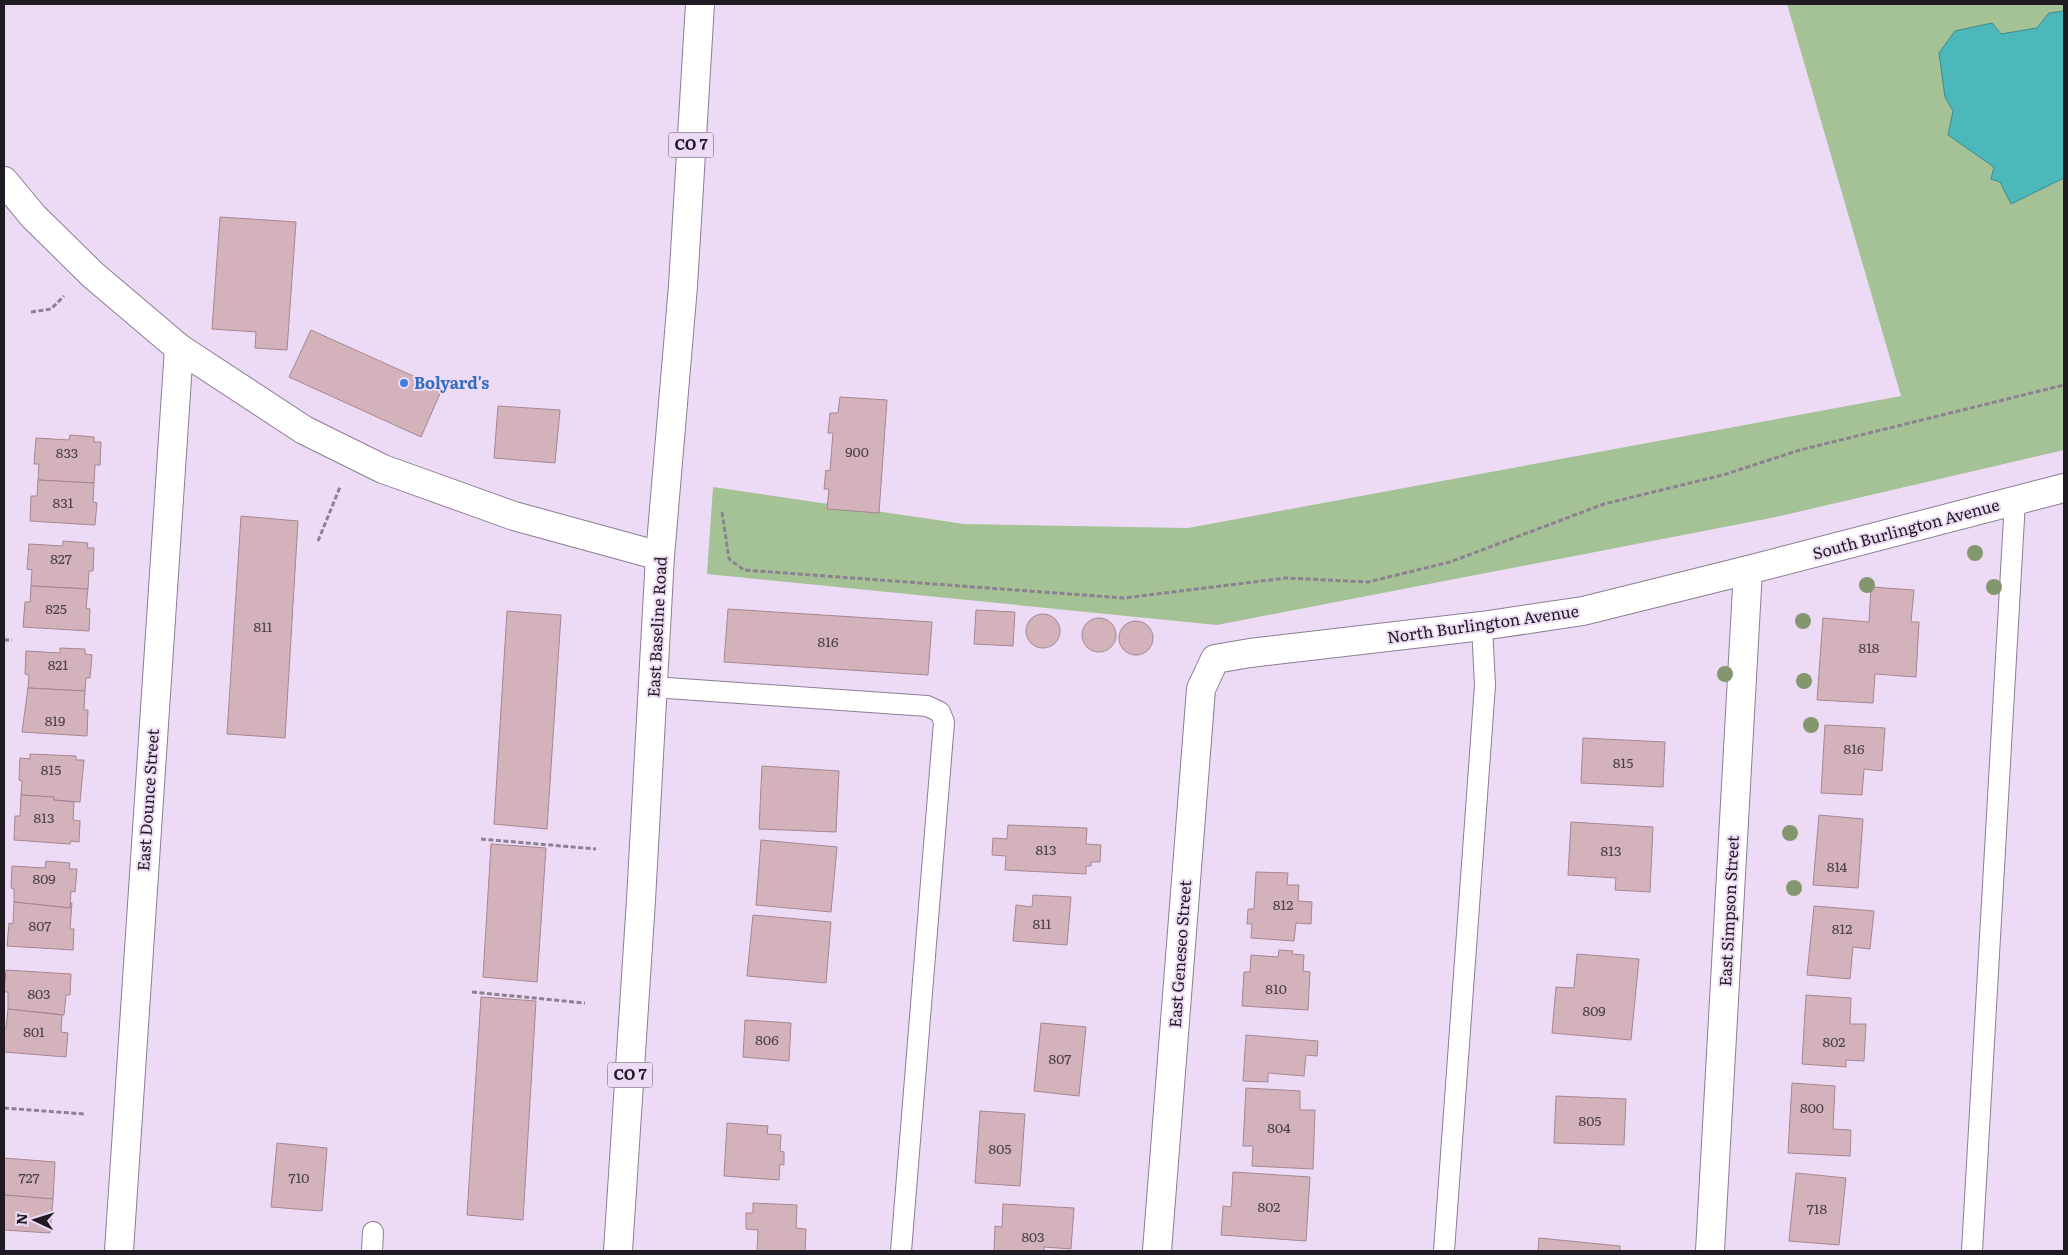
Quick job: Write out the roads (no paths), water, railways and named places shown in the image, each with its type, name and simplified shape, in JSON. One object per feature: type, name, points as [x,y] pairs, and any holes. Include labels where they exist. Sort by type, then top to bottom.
[{"type":"street","name":"East Baseline Road","points":[[618,1251],[660,556],[682,286],[700,4]]},
{"type":"street","points":[[4,181],[34,216],[93,275],[179,348],[304,430],[383,468],[514,516],[660,556]]},
{"type":"street","name":"East Dounce Street","points":[[119,1251],[179,348]]},
{"type":"street","name":"South Burlington Avenue","points":[[1748,570],[2064,488]]},
{"type":"street","name":"North Burlington Avenue","points":[[1215,660],[1250,653],[1482,626],[1583,611],[1748,570]]},
{"type":"street","name":"East Simpson Street","points":[[1710,1251],[1748,570]]},
{"type":"street","name":"East Geneseo Street","points":[[1157,1251],[1201,689],[1215,660]]},
{"type":"lane","points":[[1972,1251],[2015,501]]},
{"type":"lane","points":[[1444,1251],[1485,685],[1482,626]]},
{"type":"lane","points":[[653,686],[927,706],[940,712],[944,722],[901,1251]]},
{"type":"place","name":"Bolyard's","points":[[404,383]]}]
